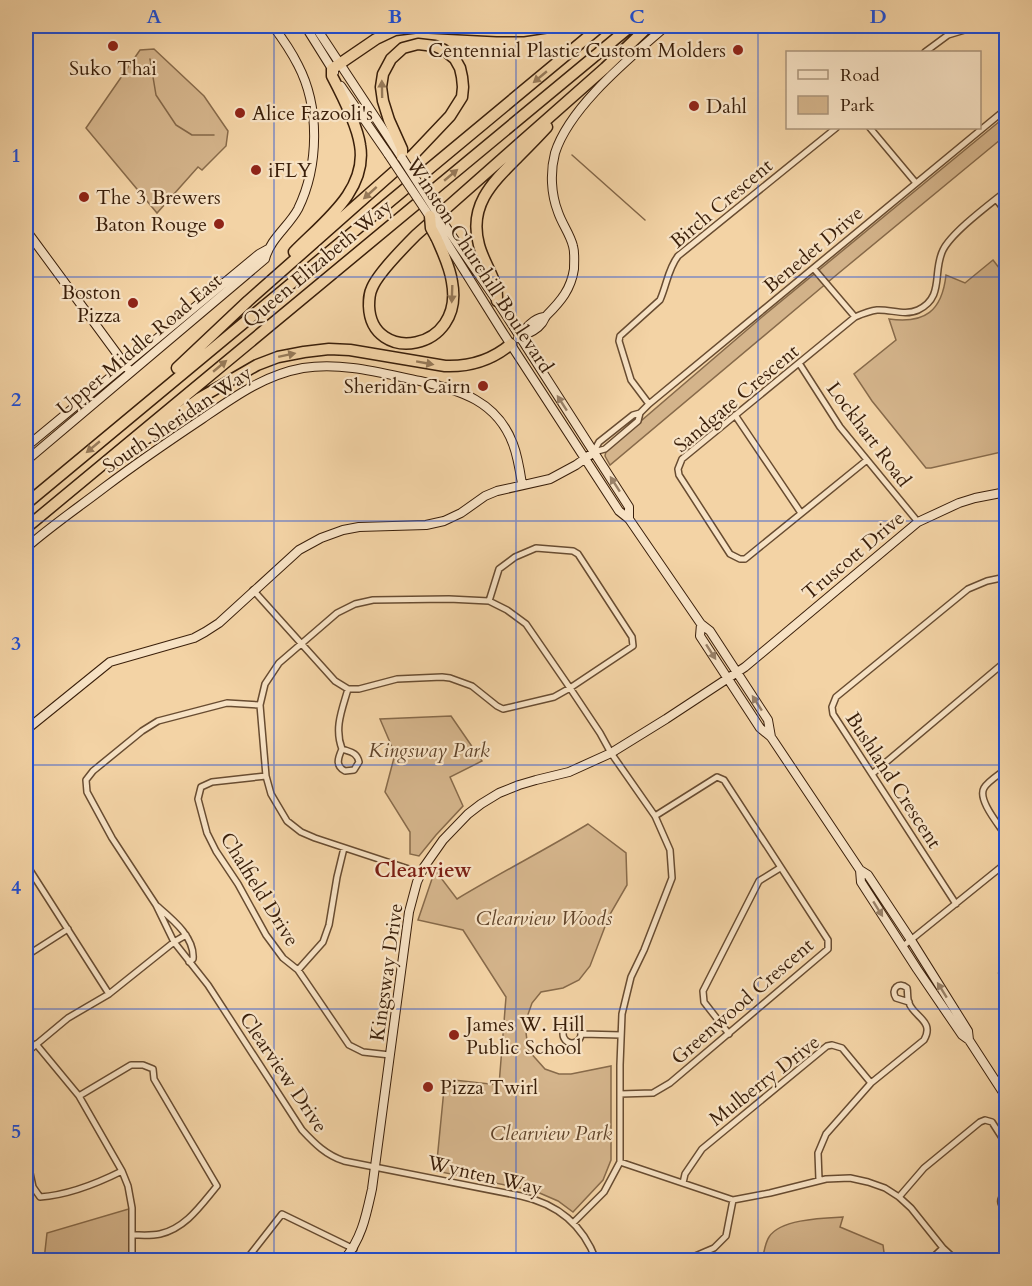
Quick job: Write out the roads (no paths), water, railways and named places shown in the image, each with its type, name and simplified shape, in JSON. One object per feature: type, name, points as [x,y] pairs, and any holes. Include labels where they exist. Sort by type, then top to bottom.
[{"type":"highway","points":[[248,301],[258,288],[339,207],[358,177],[361,163],[360,143],[332,76],[336,66],[376,39],[395,30],[419,27],[523,31],[556,26]]},
{"type":"highway","name":"Queen Elizabeth Way","points":[[26,504],[601,26]]},
{"type":"highway","name":"Queen Elizabeth Way","points":[[26,528],[631,26]]},
{"type":"highway","points":[[497,301],[497,289],[478,241],[478,209],[482,201],[494,181],[649,26]]},
{"type":"highway","points":[[138,409],[151,392],[248,301],[429,140],[454,111],[462,97],[462,73],[452,56],[435,46],[424,44],[403,48],[385,68],[382,81],[382,101],[394,149],[402,149],[402,158]]},
{"type":"highway","points":[[430,216],[431,228],[442,234],[452,282],[453,300],[450,314],[442,328],[428,339],[414,344],[391,341],[379,333],[371,321],[369,297],[372,285],[400,251],[416,236],[605,68]]},
{"type":"highway","points":[[95,471],[114,463],[200,398],[257,365],[278,357],[329,349],[350,350],[460,366],[486,360],[515,340]]},
{"type":"street","name":"Upper Middle Road East","points":[[26,461],[265,258],[268,249],[296,212],[303,198],[312,166],[315,130],[308,92],[299,65],[273,26]]},
{"type":"street","name":"Winston Churchill Boulevard","points":[[309,26],[309,32],[336,66]]},
{"type":"street","name":"Winston Churchill Boulevard","points":[[315,26],[336,66],[342,86],[394,149],[430,216]]},
{"type":"street","points":[[515,340],[529,334],[542,323],[544,317],[557,306],[568,290],[573,276],[575,260],[573,246],[558,213],[553,193],[552,172],[556,152],[565,133],[584,105],[606,80],[666,26]]},
{"type":"street","points":[[926,51],[948,35],[978,26]]},
{"type":"street","name":"Benedet Drive","points":[[594,452],[600,442],[633,415],[640,413],[1006,109]]},
{"type":"street","name":"Birch Crescent","points":[[649,404],[630,381],[619,341],[620,336],[660,300],[672,264],[678,255],[835,129]]},
{"type":"street","points":[[871,129],[916,183]]},
{"type":"street","points":[[973,129],[977,134]]},
{"type":"street","name":"Winston Churchill Boulevard","points":[[402,158],[442,234],[594,452],[629,507],[629,519]]},
{"type":"street","name":"Sandgate Crescent","points":[[867,460],[745,559],[730,554],[679,475],[678,469],[682,459],[855,317],[876,310],[916,312],[923,307],[937,288],[939,258],[948,242],[1006,191]]},
{"type":"street","points":[[996,199],[1006,212]]},
{"type":"street","points":[[26,230],[131,373]]},
{"type":"street","name":"Winston Churchill Boulevard","points":[[442,234],[497,301],[515,340],[585,458],[619,511],[629,519],[701,624],[710,631],[768,720],[771,737]]},
{"type":"street","name":"Upper Middle Road East","points":[[26,447],[259,254],[268,249]]},
{"type":"street","points":[[814,269],[855,317]]},
{"type":"street","name":"Lockhart Road","points":[[800,363],[840,427],[918,522]]},
{"type":"street","name":"South Sheridan Way","points":[[26,548],[140,461],[242,392],[274,376],[305,368],[325,366],[372,370],[443,386],[472,397],[492,412],[508,432],[515,450],[522,484]]},
{"type":"street","points":[[735,415],[801,513]]},
{"type":"street","points":[[26,730],[110,662],[194,638],[206,632],[219,623],[299,550],[321,538],[359,527],[426,525],[444,521],[497,490],[550,478],[594,452]]},
{"type":"street","name":"Truscott Drive","points":[[727,678],[745,667],[918,522],[959,503],[1006,492]]},
{"type":"street","points":[[253,591],[335,681],[348,689],[358,689],[397,679],[442,677],[472,686],[504,709],[554,697],[633,646],[632,637],[578,554],[573,551],[536,548],[516,557],[499,569],[489,601]]},
{"type":"street","name":"Bushland Crescent","points":[[956,904],[833,714],[832,707],[836,697],[968,589],[987,581],[1006,577]]},
{"type":"street","points":[[421,873],[301,832],[287,821],[271,794],[266,776],[260,705],[265,684],[279,663],[337,613],[355,604],[373,600],[449,598],[489,601],[507,610],[526,624],[600,733],[611,753],[656,816],[670,850],[672,878],[631,977],[622,1014],[620,1162],[604,1192],[573,1223]]},
{"type":"street","name":"Winston Churchill Boulevard","points":[[701,624],[700,636],[727,678],[760,728],[771,737],[860,870],[868,876],[911,940],[968,1031],[969,1040]]},
{"type":"street","points":[[872,774],[1006,661]]},
{"type":"street","name":"Kingsway Drive","points":[[344,1260],[354,1249],[365,1223],[372,1189],[410,912],[421,873],[443,840],[481,804],[519,785],[568,772],[611,753],[727,678]]},
{"type":"street","points":[[342,749],[357,756],[358,762],[354,770],[345,771],[339,767],[338,761],[342,749],[338,728],[348,689]]},
{"type":"street","name":"Clearview Drive","points":[[260,705],[227,703],[158,721],[142,731],[93,771],[86,780],[87,792],[112,838],[156,905],[174,942],[207,985],[302,1130],[316,1146],[334,1158],[375,1167]]},
{"type":"street","points":[[1006,769],[983,789],[982,795],[984,802],[1006,836]]},
{"type":"street","name":"Chalfield Drive","points":[[266,776],[212,782],[201,787],[198,799],[207,833],[266,934],[283,958],[298,970],[349,1045],[363,1052],[390,1055]]},
{"type":"street","name":"Greenwood Crescent","points":[[620,1094],[652,1093],[670,1083],[828,949],[828,940],[724,780],[717,777],[656,816]]},
{"type":"street","points":[[298,970],[323,942],[329,925],[344,848]]},
{"type":"street","points":[[902,947],[1006,863]]},
{"type":"street","points":[[26,864],[109,994]]},
{"type":"street","points":[[729,1034],[704,1002],[703,991],[759,881],[780,868]]},
{"type":"street","name":"Winston Churchill Boulevard","points":[[860,870],[861,882],[902,947],[962,1035],[969,1040],[1006,1097]]},
{"type":"street","name":"Clearview Drive","points":[[156,905],[174,921],[186,936]]},
{"type":"street","points":[[26,956],[68,929]]},
{"type":"street","points":[[26,1053],[68,1018],[109,994],[174,942],[186,936],[193,952],[193,959],[189,962]]},
{"type":"street","points":[[819,1180],[818,1153],[826,1134],[871,1083],[924,1040],[928,1030],[926,1024],[909,1002]]},
{"type":"street","points":[[582,1034],[621,1035]]},
{"type":"street","points":[[36,1044],[79,1096],[122,1171],[128,1186],[132,1208],[132,1260]]},
{"type":"street","name":"Mulberry Drive","points":[[682,1183],[685,1174],[702,1149],[827,1046],[842,1048],[871,1083]]},
{"type":"street","points":[[79,1096],[131,1065],[143,1065],[153,1069],[154,1079],[217,1186],[189,1219],[175,1228],[161,1234],[132,1235]]},
{"type":"street","points":[[899,1197],[924,1168],[980,1122],[985,1120],[992,1122],[1006,1144]]},
{"type":"street","points":[[26,1154],[33,1187],[40,1197],[57,1196],[122,1171]]},
{"type":"street","points":[[620,1162],[733,1200],[819,1180],[850,1178],[868,1182],[885,1188],[899,1197],[956,1260]]},
{"type":"street","name":"Wynten Way","points":[[375,1167],[534,1199],[554,1208],[573,1223],[587,1240],[597,1260]]},
{"type":"street","points":[[1006,1192],[1000,1202],[1006,1210]]},
{"type":"street","points":[[686,1260],[714,1248],[726,1236],[733,1200]]},
{"type":"street","points":[[246,1260],[282,1214],[354,1249]]},
{"type":"street","points":[[930,1260],[943,1248]]},
{"type":"street","points":[[426,1260],[436,1255],[464,1260]]},
{"type":"waterway","points":[[874,26],[878,30]]},
{"type":"waterway","points":[[150,59],[156,95],[176,125],[192,135],[214,135]]},
{"type":"waterway","points":[[572,155],[645,220]]},
{"type":"place","name":"Suko Thai","points":[[113,46]]},
{"type":"place","name":"Centennial Plastic Custom Molders","points":[[738,50]]},
{"type":"place","name":"Dahl","points":[[694,106]]},
{"type":"place","name":"Alice Fazooli's","points":[[240,113]]},
{"type":"place","name":"iFLY","points":[[256,170]]},
{"type":"place","name":"The 3 Brewers","points":[[84,197]]},
{"type":"place","name":"Baton Rouge","points":[[219,224]]},
{"type":"place","name":"Boston Pizza","points":[[133,303]]},
{"type":"place","name":"Sheridan Cairn","points":[[483,386]]},
{"type":"place","name":"James W. Hill Public School","points":[[454,1035]]},
{"type":"place","name":"Pizza Twirl","points":[[428,1087]]},
{"type":"district","name":"Clearview","points":[[423,870]]},
{"type":"park label","name":"Kingsway Park","points":[[429,750]]},
{"type":"park label","name":"Clearview Woods","points":[[544,918]]},
{"type":"park label","name":"Clearview Park","points":[[551,1133]]}]
